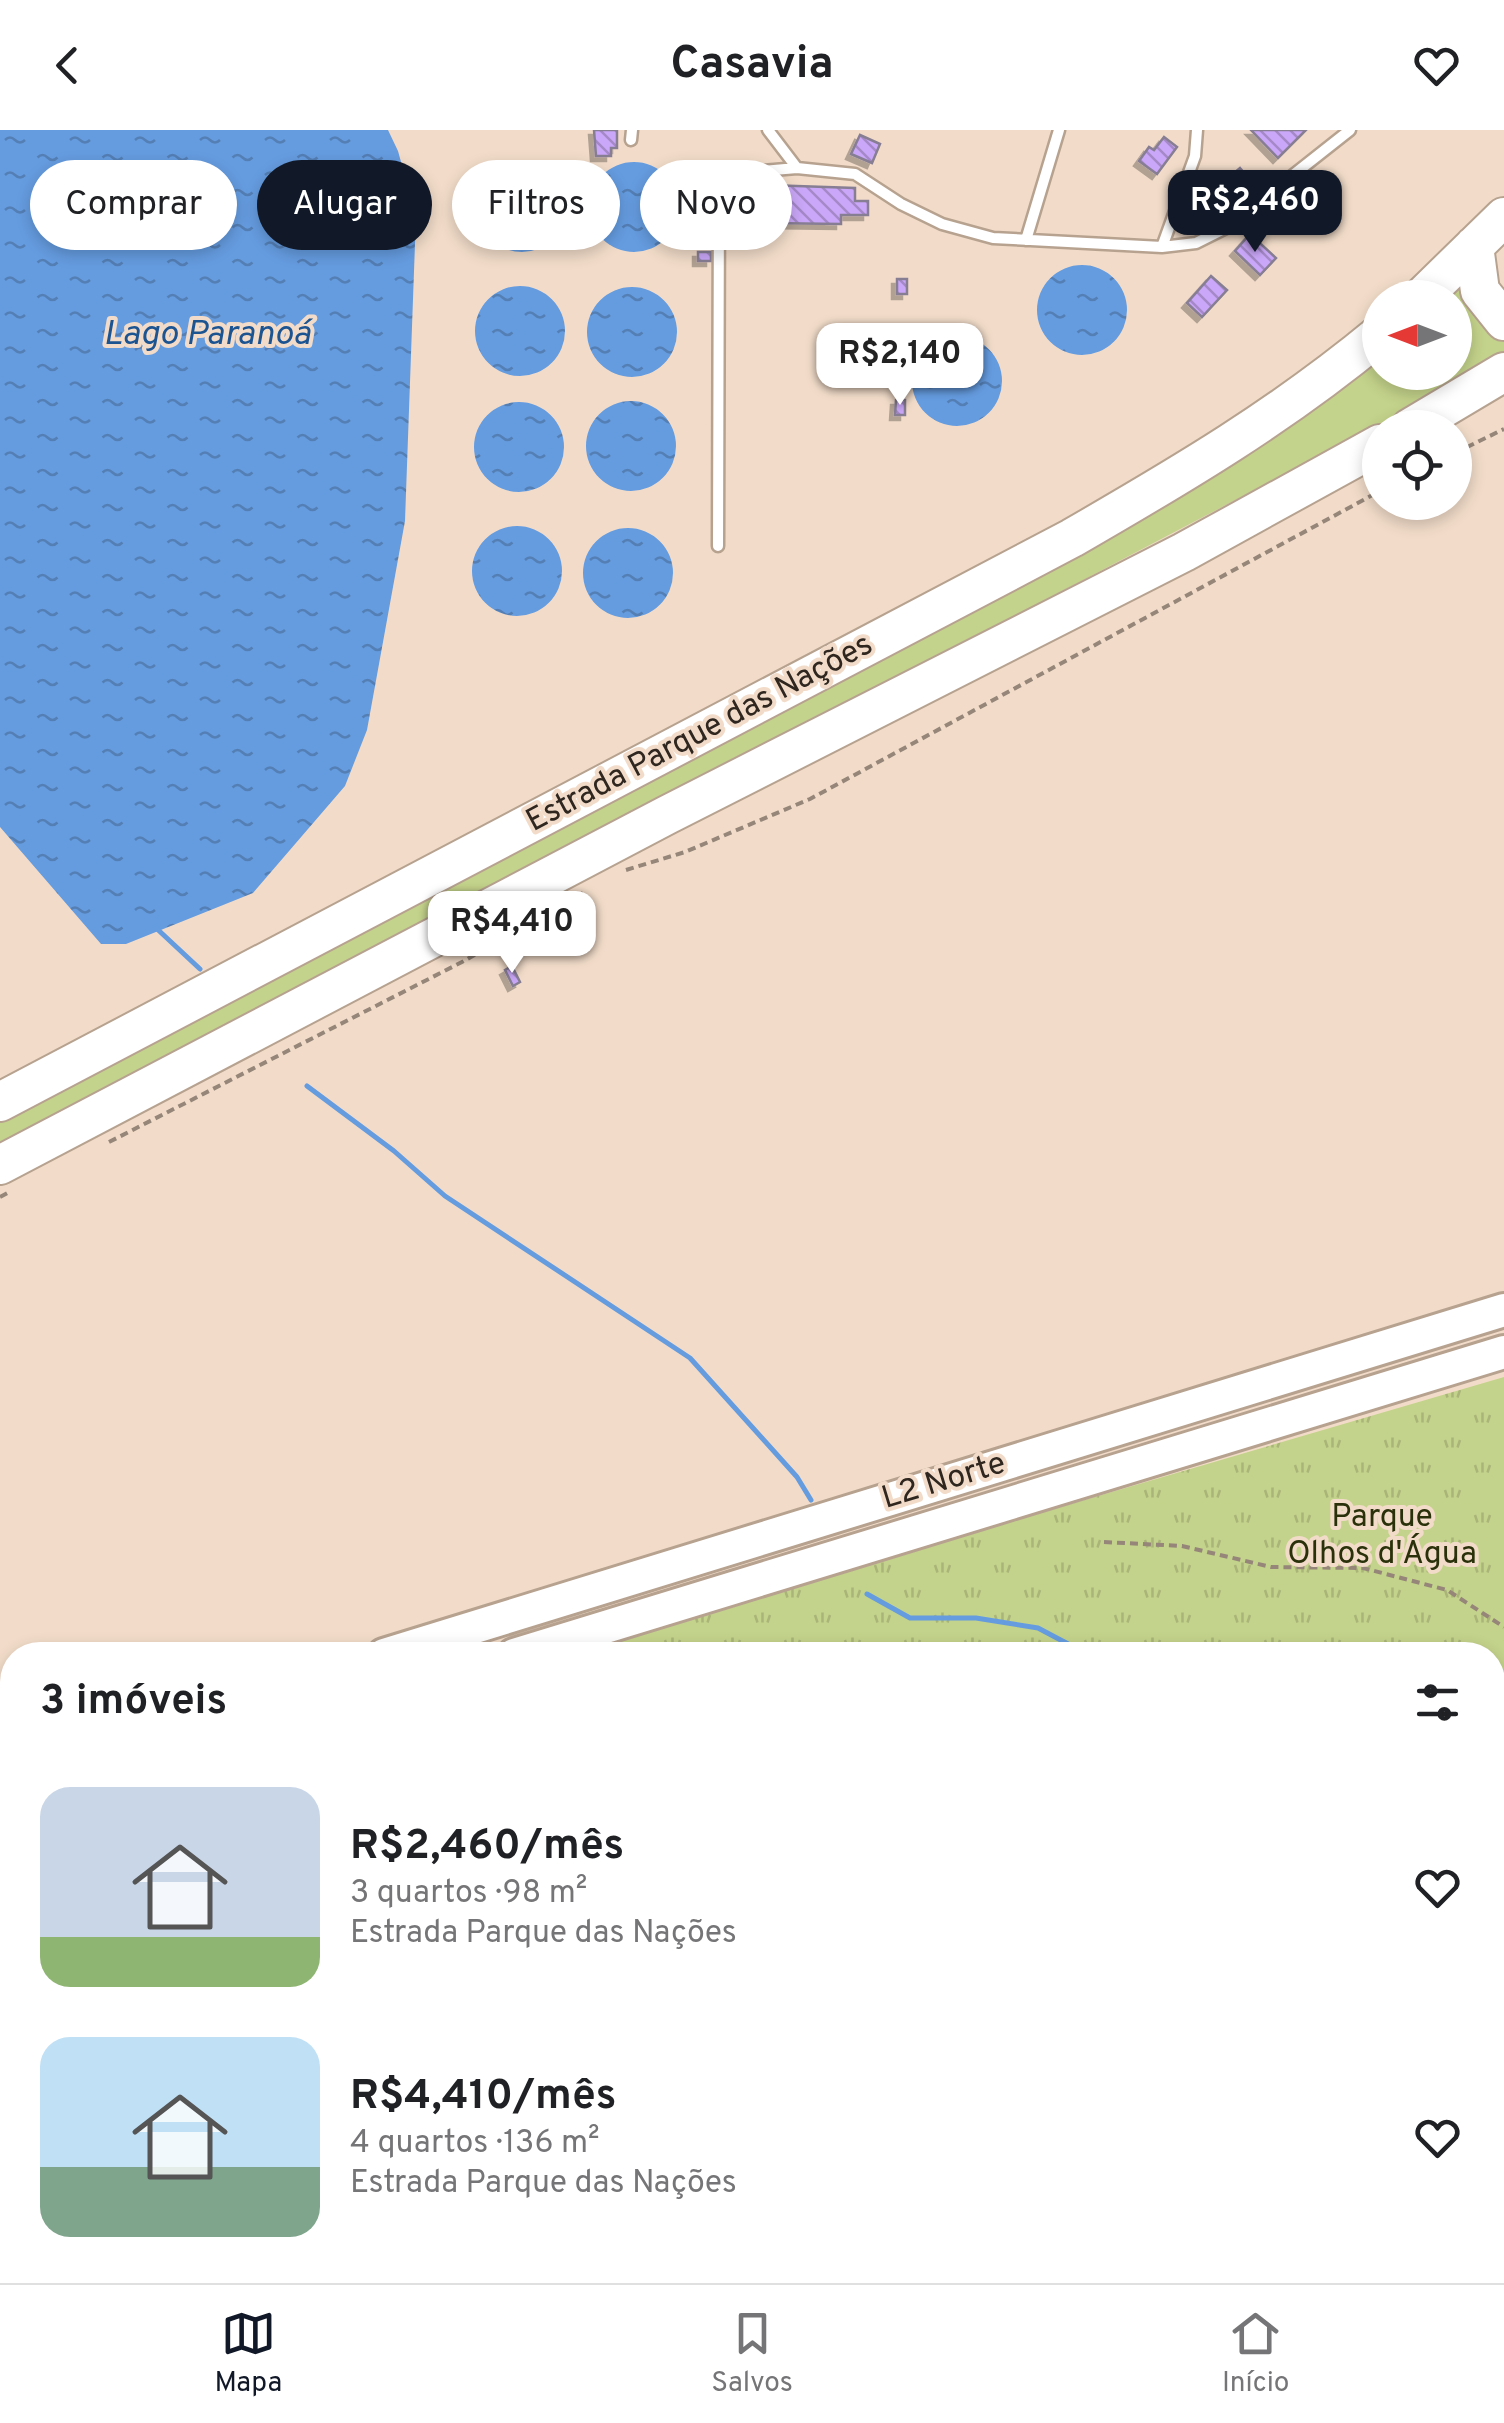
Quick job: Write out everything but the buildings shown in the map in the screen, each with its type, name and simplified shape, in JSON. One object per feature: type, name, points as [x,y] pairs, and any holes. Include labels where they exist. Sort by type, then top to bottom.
[{"type":"highway","points":[[1439,280],[1504,218]]},
{"type":"highway","points":[[1474,246],[1480,291],[1504,321]]},
{"type":"highway","name":"Estrada Parque das Nações","points":[[0,1102],[1072,538],[1218,454],[1362,349]]},
{"type":"highway","points":[[1440,410],[1504,372]]},
{"type":"highway","name":"Estrada Parque das Nações","points":[[9,1177],[667,815],[1184,552],[1362,454]]},
{"type":"main road","name":"L2 Norte","points":[[426,1642],[1504,1310]]},
{"type":"main road","name":"L2 Norte","points":[[556,1642],[1504,1352]]},
{"type":"lane","points":[[768,130],[797,168]]},
{"type":"lane","points":[[1026,240],[1058,130]]},
{"type":"lane","points":[[1162,247],[1195,156],[1198,130]]},
{"type":"lane","points":[[718,546],[719,188],[724,178],[736,171],[797,168],[854,174],[901,204],[967,234],[1162,247],[1196,243],[1226,228],[1350,130]]},
{"type":"path","points":[[1472,445],[1504,429]]},
{"type":"path","points":[[616,873],[685,852],[810,799],[1362,501]]},
{"type":"path","points":[[107,1143],[462,962],[586,891]]},
{"type":"path","points":[[0,1197],[9,1177]]},
{"type":"path","points":[[1104,1542],[1182,1546],[1272,1567],[1363,1568],[1447,1590],[1504,1626]]},
{"type":"green space","points":[[1472,301],[1504,337],[1504,354],[1472,373]]},
{"type":"green space","points":[[1362,364],[1362,390],[1444,390],[1407,410],[1362,410],[1362,434],[0,1149],[0,1118],[1063,563],[1190,490]]},
{"type":"green space","name":"Parque Olhos d'Água","points":[[1504,1377],[1504,1642],[611,1642]]},
{"type":"water","name":"Lago Paranoá","points":[[0,130],[388,130],[400,160],[257,160],[257,250],[415,250],[405,521],[367,730],[345,786],[253,893],[126,944],[101,944],[0,827]]},
{"type":"water","points":[[640,163],[640,250],[647,250],[634,252],[620,250],[620,164]]},
{"type":"water","points":[[1082,265],[1099,268],[1114,278],[1124,293],[1124,327],[1114,342],[1099,352],[1082,355],[1065,352],[1050,342],[1040,327],[1037,310],[1040,293],[1050,278],[1065,268]]},
{"type":"water","points":[[520,286],[537,289],[552,299],[562,314],[562,348],[552,363],[537,373],[520,376],[503,373],[488,363],[478,348],[475,331],[478,314],[488,299],[503,289]]},
{"type":"water","points":[[632,287],[649,290],[664,300],[674,315],[674,349],[664,364],[649,374],[632,377],[615,374],[600,364],[590,349],[587,332],[590,315],[600,300],[615,290]]},
{"type":"water","points":[[957,336],[974,339],[989,349],[999,364],[999,398],[989,413],[974,423],[957,426],[940,423],[925,413],[915,398],[912,381],[915,364],[925,349],[940,339]]},
{"type":"water","points":[[631,401],[648,404],[663,414],[673,429],[673,463],[663,478],[648,488],[631,491],[614,488],[599,478],[589,463],[586,446],[589,429],[599,414],[614,404]]},
{"type":"water","points":[[519,402],[536,405],[551,415],[561,430],[561,464],[551,479],[536,489],[519,492],[502,489],[487,479],[477,464],[474,447],[477,430],[487,415],[502,405]]},
{"type":"water","points":[[517,526],[534,529],[549,539],[559,554],[559,588],[549,603],[534,613],[517,616],[500,613],[485,603],[475,588],[472,571],[475,554],[485,539],[500,529]]},
{"type":"water","points":[[628,528],[645,531],[660,541],[670,556],[670,590],[660,605],[645,615],[628,618],[611,615],[596,605],[586,590],[583,573],[586,556],[596,541],[611,531]]},
{"type":"waterway","points":[[155,927],[200,969]]},
{"type":"waterway","points":[[307,1086],[394,1151],[445,1196],[690,1358],[797,1477],[811,1500]]},
{"type":"waterway","points":[[867,1594],[910,1618],[976,1618],[1038,1628],[1064,1642]]}]
